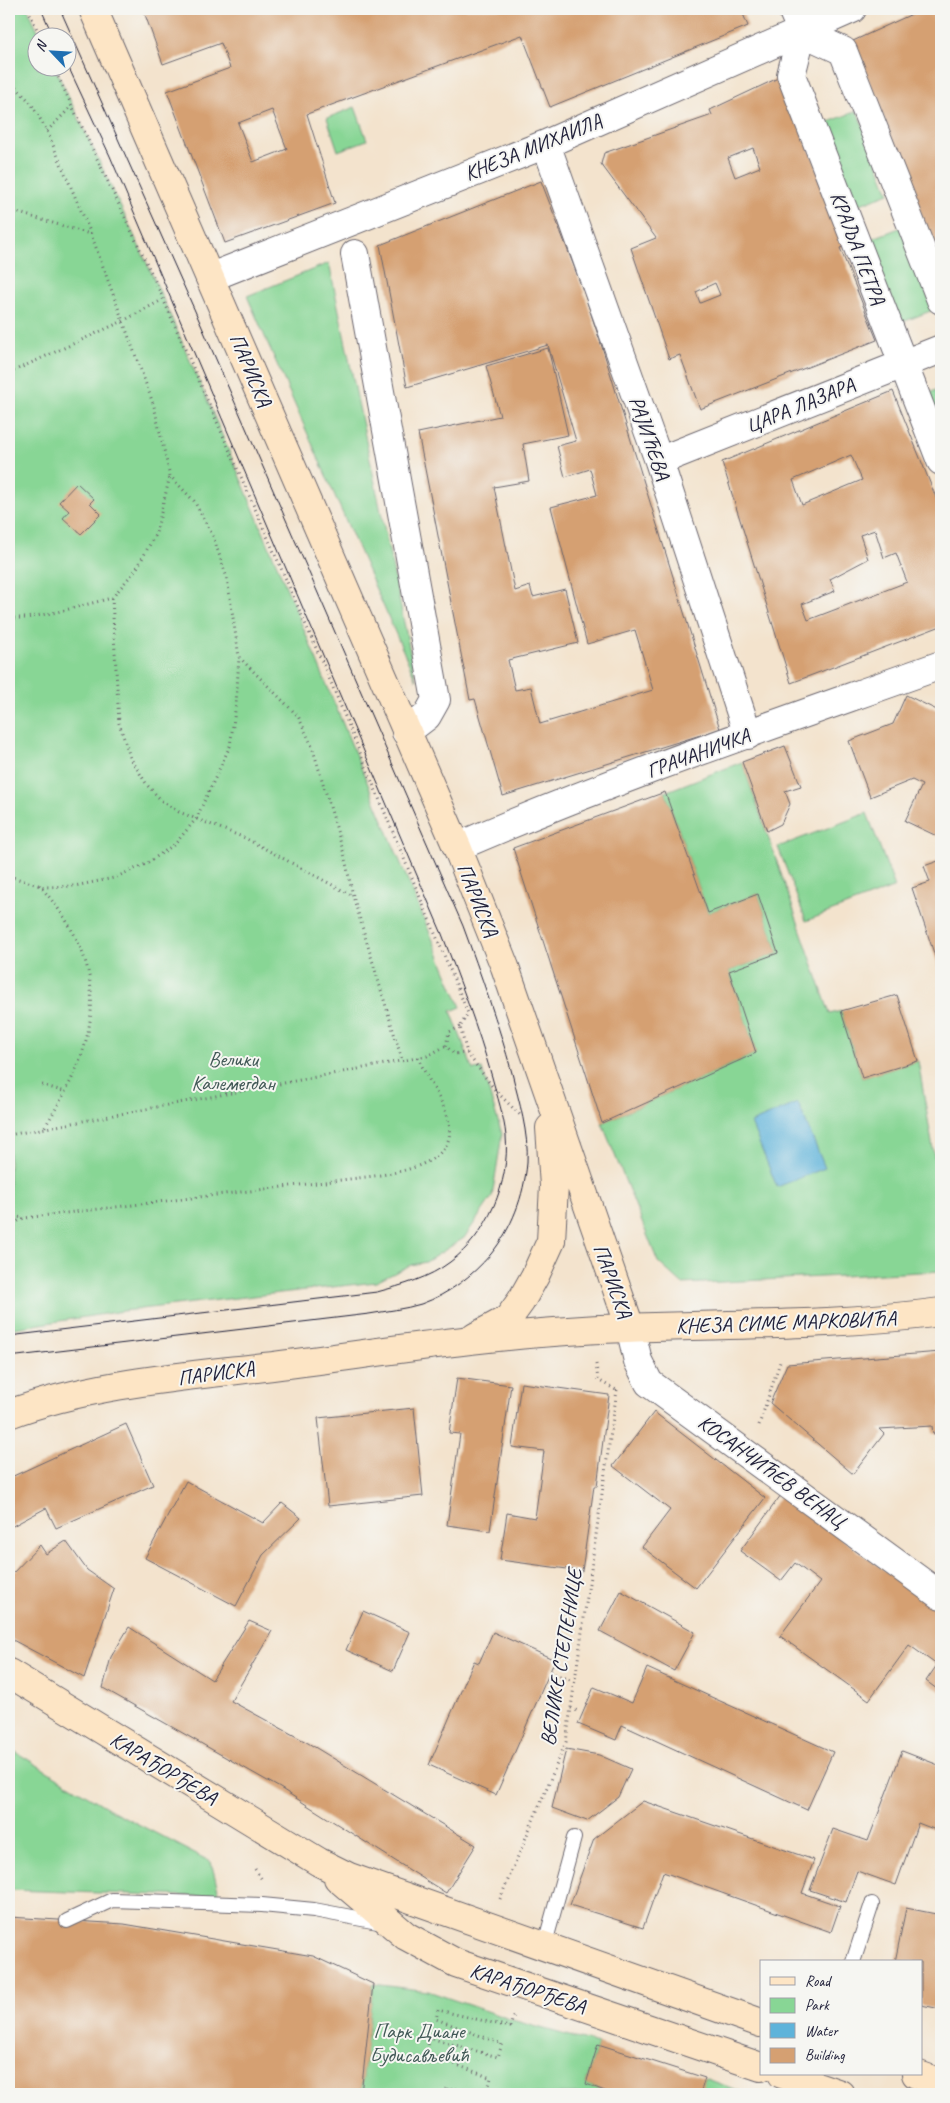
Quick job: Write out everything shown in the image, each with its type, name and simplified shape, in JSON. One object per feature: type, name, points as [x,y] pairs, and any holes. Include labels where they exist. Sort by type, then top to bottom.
[{"type":"street","name":"ПАРИСКА","points":[[9,1414],[55,1398],[87,1391],[468,1342],[566,1331],[630,1327],[505,967],[457,847],[93,9]]},
{"type":"street","name":"КНЕЗА МИХАИЛА","points":[[211,277],[546,144],[797,21],[852,9]]},
{"type":"street","points":[[797,21],[843,51],[941,300]]},
{"type":"street","name":"КРАЉА ПЕТРА","points":[[797,21],[791,75],[941,461]]},
{"type":"street","name":"РАЈИЋЕВА","points":[[546,144],[659,461],[748,735]]},
{"type":"street","points":[[354,254],[436,700],[427,716],[406,732]]},
{"type":"street","name":"ЦАРА ЛАЗАРА","points":[[659,461],[941,349]]},
{"type":"street","name":"ГРАЧАНИЧКА","points":[[457,847],[500,828],[703,751],[941,665]]},
{"type":"street","points":[[468,1342],[508,1318],[521,1301],[542,1263],[551,1241],[554,1186],[547,1090]]},
{"type":"street","name":"КНЕЗА СИМЕ МАРКОВИЋА","points":[[630,1327],[833,1322],[941,1312]]},
{"type":"street","name":"КОСАНЧИЋЕВ ВЕНАЦ","points":[[630,1327],[638,1361],[649,1382],[941,1596]]},
{"type":"street","name":"КАРАЂОРЂЕВА","points":[[9,1673],[320,1862],[349,1877],[760,2023]]},
{"type":"street","name":"КАРАЂОРЂЕВА","points":[[320,1862],[392,1925],[423,1946],[472,1970],[760,2067]]},
{"type":"street","points":[[788,2076],[840,2094]]},
{"type":"street","points":[[922,2076],[941,2082]]},
{"type":"lane","points":[[544,1947],[574,1838]]},
{"type":"lane","points":[[68,1921],[89,1916],[112,1900],[262,1905],[314,1910],[392,1925]]},
{"type":"lane","points":[[854,1960],[872,1904]]},
{"type":"path","points":[[28,9],[37,28]]},
{"type":"path","points":[[58,78],[162,300],[323,664],[468,1013],[460,1027],[449,1032],[446,1046]]},
{"type":"path","points":[[9,80],[31,103],[47,131],[91,234],[154,406],[170,476],[156,532],[137,568],[112,598],[57,612],[26,618],[9,618]]},
{"type":"path","points":[[47,131],[71,107]]},
{"type":"path","points":[[9,210],[91,234]]},
{"type":"path","points":[[130,232],[131,224]]},
{"type":"path","points":[[9,373],[123,321],[162,300]]},
{"type":"path","points":[[9,876],[39,886],[75,886],[114,878],[146,864],[175,844],[196,819],[230,746],[236,704],[239,657],[228,578],[213,536],[194,501],[170,476]]},
{"type":"path","points":[[112,598],[119,722],[130,757],[146,785],[162,801],[196,819],[246,838],[353,896]]},
{"type":"path","points":[[239,657],[298,716],[312,746],[344,854],[353,896],[402,1060]]},
{"type":"path","points":[[39,886],[62,914],[81,947],[92,988],[89,1035],[82,1059],[66,1092],[43,1128]]},
{"type":"path","points":[[460,1027],[467,1053],[495,1090],[528,1123]]},
{"type":"path","points":[[446,1046],[454,1054],[467,1053]]},
{"type":"path","points":[[9,1135],[427,1056],[446,1046]]},
{"type":"path","points":[[9,1216],[24,1218],[383,1175],[422,1164],[440,1154],[447,1143],[451,1130],[444,1108],[425,1076],[418,1057]]},
{"type":"path","points":[[42,1085],[66,1092]]},
{"type":"path","points":[[9,1226],[24,1218]]},
{"type":"path","points":[[741,1448],[760,1423],[781,1358]]},
{"type":"path","name":"ВЕЛИКЕ СТЕПЕНИЦЕ","points":[[496,1906],[566,1742],[616,1390]]},
{"type":"path","points":[[550,1672],[574,1682]]},
{"type":"path","points":[[571,1708],[580,1712]]},
{"type":"path","points":[[446,2094],[447,2088],[487,2093],[491,2078],[426,2053],[430,2038],[498,2058],[502,2044],[436,2019],[438,2010],[510,2027],[514,2013]]},
{"type":"green space","name":"Велики Калемегдан","points":[[9,9],[28,9],[37,28],[28,28],[28,78],[60,78],[172,319],[246,490],[461,1007],[451,1011],[473,1070],[482,1069],[502,1134],[492,1197],[464,1238],[426,1262],[411,1265],[376,1282],[123,1311],[9,1329]]},
{"type":"green space","points":[[355,107],[367,140],[338,151],[327,118]]},
{"type":"green space","points":[[857,111],[889,193],[850,208],[818,126]]},
{"type":"green space","points":[[902,227],[933,310],[895,325],[863,242]]},
{"type":"green space","points":[[329,263],[416,680],[247,296]]},
{"type":"green space","points":[[941,388],[941,438],[924,395]]},
{"type":"green space","points":[[742,762],[830,1014],[841,1011],[862,1078],[918,1061],[941,1196],[941,1271],[682,1284],[658,1262],[602,1123],[756,1053],[729,971],[778,953],[758,894],[708,913],[665,792]]},
{"type":"green space","points":[[867,813],[895,887],[806,921],[778,847]]},
{"type":"green space","points":[[9,1748],[113,1811],[211,1862],[220,1897],[9,1890]]},
{"type":"green space","name":"Парк Диане Будисављевић","points":[[373,1984],[428,1991],[512,2020],[598,2044],[586,2084],[613,2094],[361,2094]]},
{"type":"green space","points":[[705,2078],[747,2094],[700,2094]]},
{"type":"water","points":[[798,1103],[825,1168],[777,1187],[751,1123]]},
{"type":"building","points":[[143,9],[741,9],[748,26],[550,107],[522,35],[307,114],[335,203],[225,243],[167,91],[230,68],[221,43],[163,64]],"holes":[[[272,110],[287,149],[253,162],[238,123]]]},
{"type":"building","points":[[923,9],[941,9],[941,265],[853,41]]},
{"type":"building","points":[[778,78],[851,244],[840,248],[877,340],[700,409],[680,355],[669,359],[631,248],[656,238],[601,164],[604,153],[712,115],[710,110]],"holes":[[[753,148],[760,167],[735,177],[728,158]],[[715,283],[720,295],[700,303],[696,292]]]},
{"type":"building","points":[[541,181],[582,287],[604,353],[720,729],[503,796],[475,699],[470,700],[418,433],[500,416],[486,366],[548,348],[568,435],[523,444],[529,481],[494,487],[515,591],[530,586],[533,597],[565,589],[578,643],[508,660],[515,690],[531,687],[540,724],[653,690],[635,630],[587,644],[551,507],[597,495],[590,469],[565,477],[557,446],[576,441],[548,345],[407,387],[380,245]]},
{"type":"building","points":[[893,391],[941,510],[941,626],[791,683],[722,462]],"holes":[[[851,455],[862,480],[802,505],[793,480]],[[875,530],[884,558],[896,553],[907,582],[808,620],[802,604],[835,591],[830,579],[868,559],[860,535]]]},
{"type":"building","points":[[77,483],[94,499],[90,503],[101,514],[81,534],[63,518],[69,511],[59,502]]},
{"type":"building","points":[[906,695],[941,712],[941,838],[905,821],[922,785],[912,780],[870,797],[849,741],[893,724]]},
{"type":"building","points":[[785,746],[801,786],[785,791],[790,804],[781,824],[767,831],[742,762]]},
{"type":"building","points":[[665,792],[708,913],[758,894],[778,953],[729,971],[756,1053],[602,1123],[513,848]]},
{"type":"building","points":[[941,860],[941,974],[912,888],[930,882],[924,866]]},
{"type":"building","points":[[897,995],[918,1061],[862,1078],[841,1011]]},
{"type":"building","points":[[941,1352],[941,1432],[933,1434],[932,1426],[879,1429],[884,1434],[853,1474],[770,1403],[787,1364]]},
{"type":"building","points":[[457,1378],[511,1385],[490,1531],[447,1525],[460,1434],[449,1433]]},
{"type":"building","points":[[521,1383],[609,1395],[597,1486],[594,1486],[582,1571],[500,1560],[507,1513],[535,1518],[544,1451],[512,1447]]},
{"type":"building","points":[[414,1408],[423,1496],[328,1506],[318,1418]]},
{"type":"building","points":[[654,1412],[765,1498],[696,1588],[642,1547],[670,1510],[613,1466]]},
{"type":"building","points":[[126,1424],[153,1485],[56,1528],[46,1508],[9,1528],[9,1478]]},
{"type":"building","points":[[186,1481],[263,1523],[282,1503],[301,1518],[263,1555],[236,1606],[145,1558]]},
{"type":"building","points":[[781,1495],[941,1611],[941,1692],[926,1681],[937,1665],[909,1645],[869,1700],[780,1636],[820,1582],[795,1563],[781,1581],[740,1551]]},
{"type":"building","points":[[66,1541],[87,1570],[114,1589],[84,1678],[9,1638],[9,1577],[40,1545],[46,1554]]},
{"type":"building","points":[[621,1591],[695,1632],[674,1671],[600,1631]]},
{"type":"building","points":[[363,1611],[410,1632],[393,1671],[346,1650]]},
{"type":"building","points":[[249,1621],[272,1631],[231,1701],[308,1743],[476,1845],[446,1893],[280,1788],[103,1688],[111,1657],[129,1627],[212,1680]]},
{"type":"building","points":[[493,1632],[555,1660],[496,1795],[429,1765],[474,1661],[479,1663]]},
{"type":"building","points":[[647,1668],[833,1752],[807,1810],[622,1725],[616,1740],[578,1724],[594,1687],[632,1703]]},
{"type":"building","points":[[566,1749],[599,1755],[631,1769],[618,1797],[587,1821],[552,1808]]},
{"type":"building","points":[[902,1751],[941,1766],[941,1832],[918,1823],[896,1885],[857,1871],[846,1902],[810,1890],[833,1829],[868,1841]]},
{"type":"building","points":[[643,1801],[814,1860],[802,1893],[840,1906],[831,1932],[663,1872],[643,1928],[570,1905],[594,1839]]},
{"type":"building","points":[[906,1908],[941,1915],[941,2009],[922,2005],[922,1960],[895,1960]]},
{"type":"building","points":[[9,1917],[124,1924],[313,1956],[373,1984],[361,2094],[9,2094]]},
{"type":"building","points":[[598,2044],[705,2078],[700,2094],[613,2094],[586,2084]]},
{"type":"tram line","points":[[41,9],[50,28]]},
{"type":"tram line","points":[[9,1357],[369,1314],[421,1304],[459,1284],[491,1254],[505,1233],[516,1211],[527,1163],[525,1129],[512,1073],[489,999],[463,926],[195,311],[60,9]]},
{"type":"tram line","points":[[9,1336],[377,1292],[396,1287],[442,1268],[475,1237],[494,1206],[504,1172],[506,1154],[504,1121],[492,1077],[475,1023],[442,934],[110,156],[74,78]]}]
